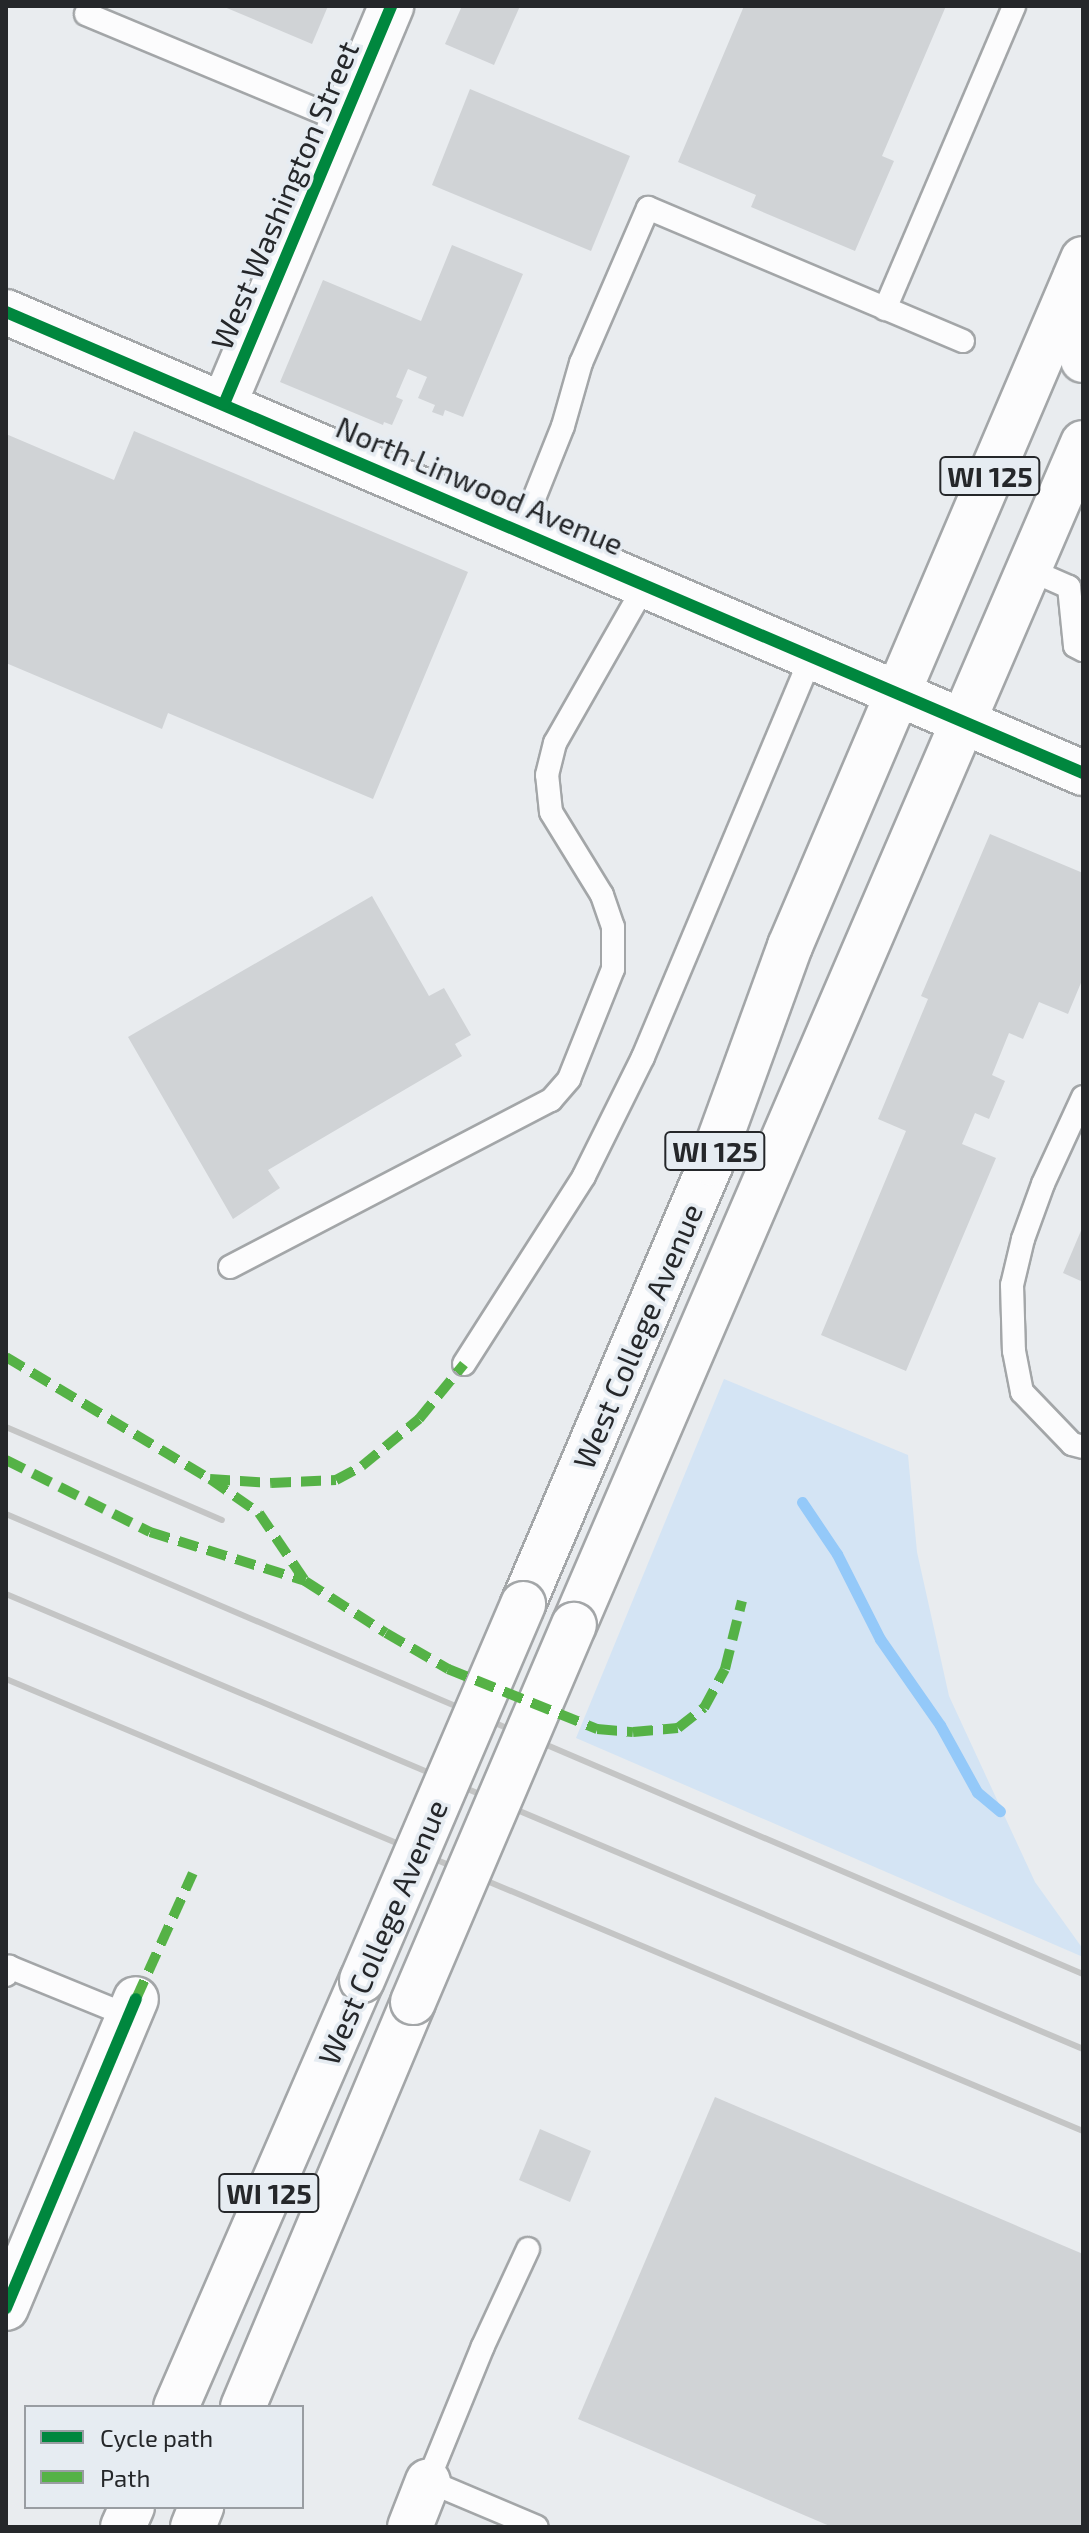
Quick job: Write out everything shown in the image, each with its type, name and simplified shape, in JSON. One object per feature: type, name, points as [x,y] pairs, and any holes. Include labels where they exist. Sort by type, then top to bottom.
[{"type":"main road","name":"West Washington Street","points":[[224,404],[391,6]]},
{"type":"main road","points":[[1082,260],[1083,360]]},
{"type":"main road","name":"West College Avenue","points":[[244,2405],[574,1625],[930,708],[1082,260]]},
{"type":"main road","name":"North Linwood Avenue","points":[[6,312],[1083,773]]},
{"type":"main road","name":"West College Avenue","points":[[177,2405],[711,1163],[790,946],[930,708],[1028,569],[1083,443]]},
{"type":"main road","points":[[6,2308],[132,2007]]},
{"type":"main road","points":[[410,2527],[428,2481]]},
{"type":"lane","points":[[885,309],[1014,6]]},
{"type":"lane","points":[[86,14],[343,121]]},
{"type":"lane","points":[[521,531],[563,426],[581,363],[648,208],[963,341]]},
{"type":"lane","points":[[1028,569],[1069,587],[1075,646],[1083,650]]},
{"type":"lane","points":[[230,1267],[551,1100],[569,1079],[613,969],[613,927],[602,895],[551,812],[547,775],[555,743],[645,585]]},
{"type":"lane","points":[[464,1364],[591,1163],[643,1057],[811,657]]},
{"type":"lane","points":[[1083,1097],[1043,1184],[1023,1239],[1012,1285],[1014,1351],[1022,1392],[1072,1444],[1083,1447]]},
{"type":"lane","points":[[6,1975],[9,1967],[132,2007]]},
{"type":"lane","points":[[528,2249],[483,2346],[428,2481],[537,2527]]},
{"type":"shaded area","points":[[724,1379],[908,1455],[917,1552],[949,1696],[1035,1882],[1083,1949],[1083,1957],[576,1738]]},
{"type":"building","points":[[222,6],[328,6],[312,44]]},
{"type":"building","points":[[462,6],[520,6],[494,65],[445,44]]},
{"type":"building","points":[[744,6],[946,6],[882,156],[894,161],[855,251],[751,207],[756,195],[678,162]]},
{"type":"building","points":[[470,89],[630,156],[591,251],[432,185]]},
{"type":"building","points":[[452,245],[523,274],[463,417],[445,410],[443,416],[432,412],[435,405],[418,398],[427,377],[408,369],[396,397],[403,400],[392,425],[384,422],[383,425],[280,382],[323,280],[421,321]]},
{"type":"building","points":[[134,431],[468,572],[373,799],[168,713],[162,729],[6,663],[6,434],[114,480]]},
{"type":"building","points":[[990,834],[1083,873],[1083,978],[1068,1014],[1039,1002],[1023,1039],[1009,1033],[992,1075],[1005,1081],[989,1119],[975,1113],[962,1144],[996,1158],[906,1371],[821,1335],[906,1131],[878,1119],[928,999],[921,996]]},
{"type":"building","points":[[372,896],[429,996],[444,988],[471,1035],[455,1044],[462,1056],[268,1170],[280,1188],[233,1219],[128,1037]]},
{"type":"building","points":[[1083,1226],[1083,1282],[1063,1273]]},
{"type":"building","points":[[715,2097],[1083,2254],[1083,2527],[832,2527],[578,2419]]},
{"type":"building","points":[[540,2129],[591,2151],[570,2202],[519,2180]]},
{"type":"waterway","points":[[802,1502],[837,1554],[880,1639],[940,1725],[977,1792],[1000,1811]]},
{"type":"railway","points":[[6,1427],[222,1520]]},
{"type":"railway","points":[[6,1514],[1083,1974]]},
{"type":"railway","points":[[6,1594],[1083,2049]]},
{"type":"railway","points":[[6,1679],[1083,2131]]},
{"type":"marked path","points":[[6,1357],[210,1479],[259,1513],[305,1581],[386,1633],[448,1669],[597,1729],[633,1732],[678,1728],[704,1708],[725,1669],[742,1601]]},
{"type":"marked path","points":[[210,1479],[271,1483],[336,1480],[362,1466],[419,1419],[464,1364]]},
{"type":"marked path","points":[[6,1460],[150,1532],[305,1581]]},
{"type":"marked path","points":[[136,1999],[193,1873]]},
{"type":"cycle path","points":[[224,404],[391,6]]},
{"type":"cycle path","points":[[6,312],[1083,773]]},
{"type":"cycle path","points":[[6,2308],[136,1999]]}]
